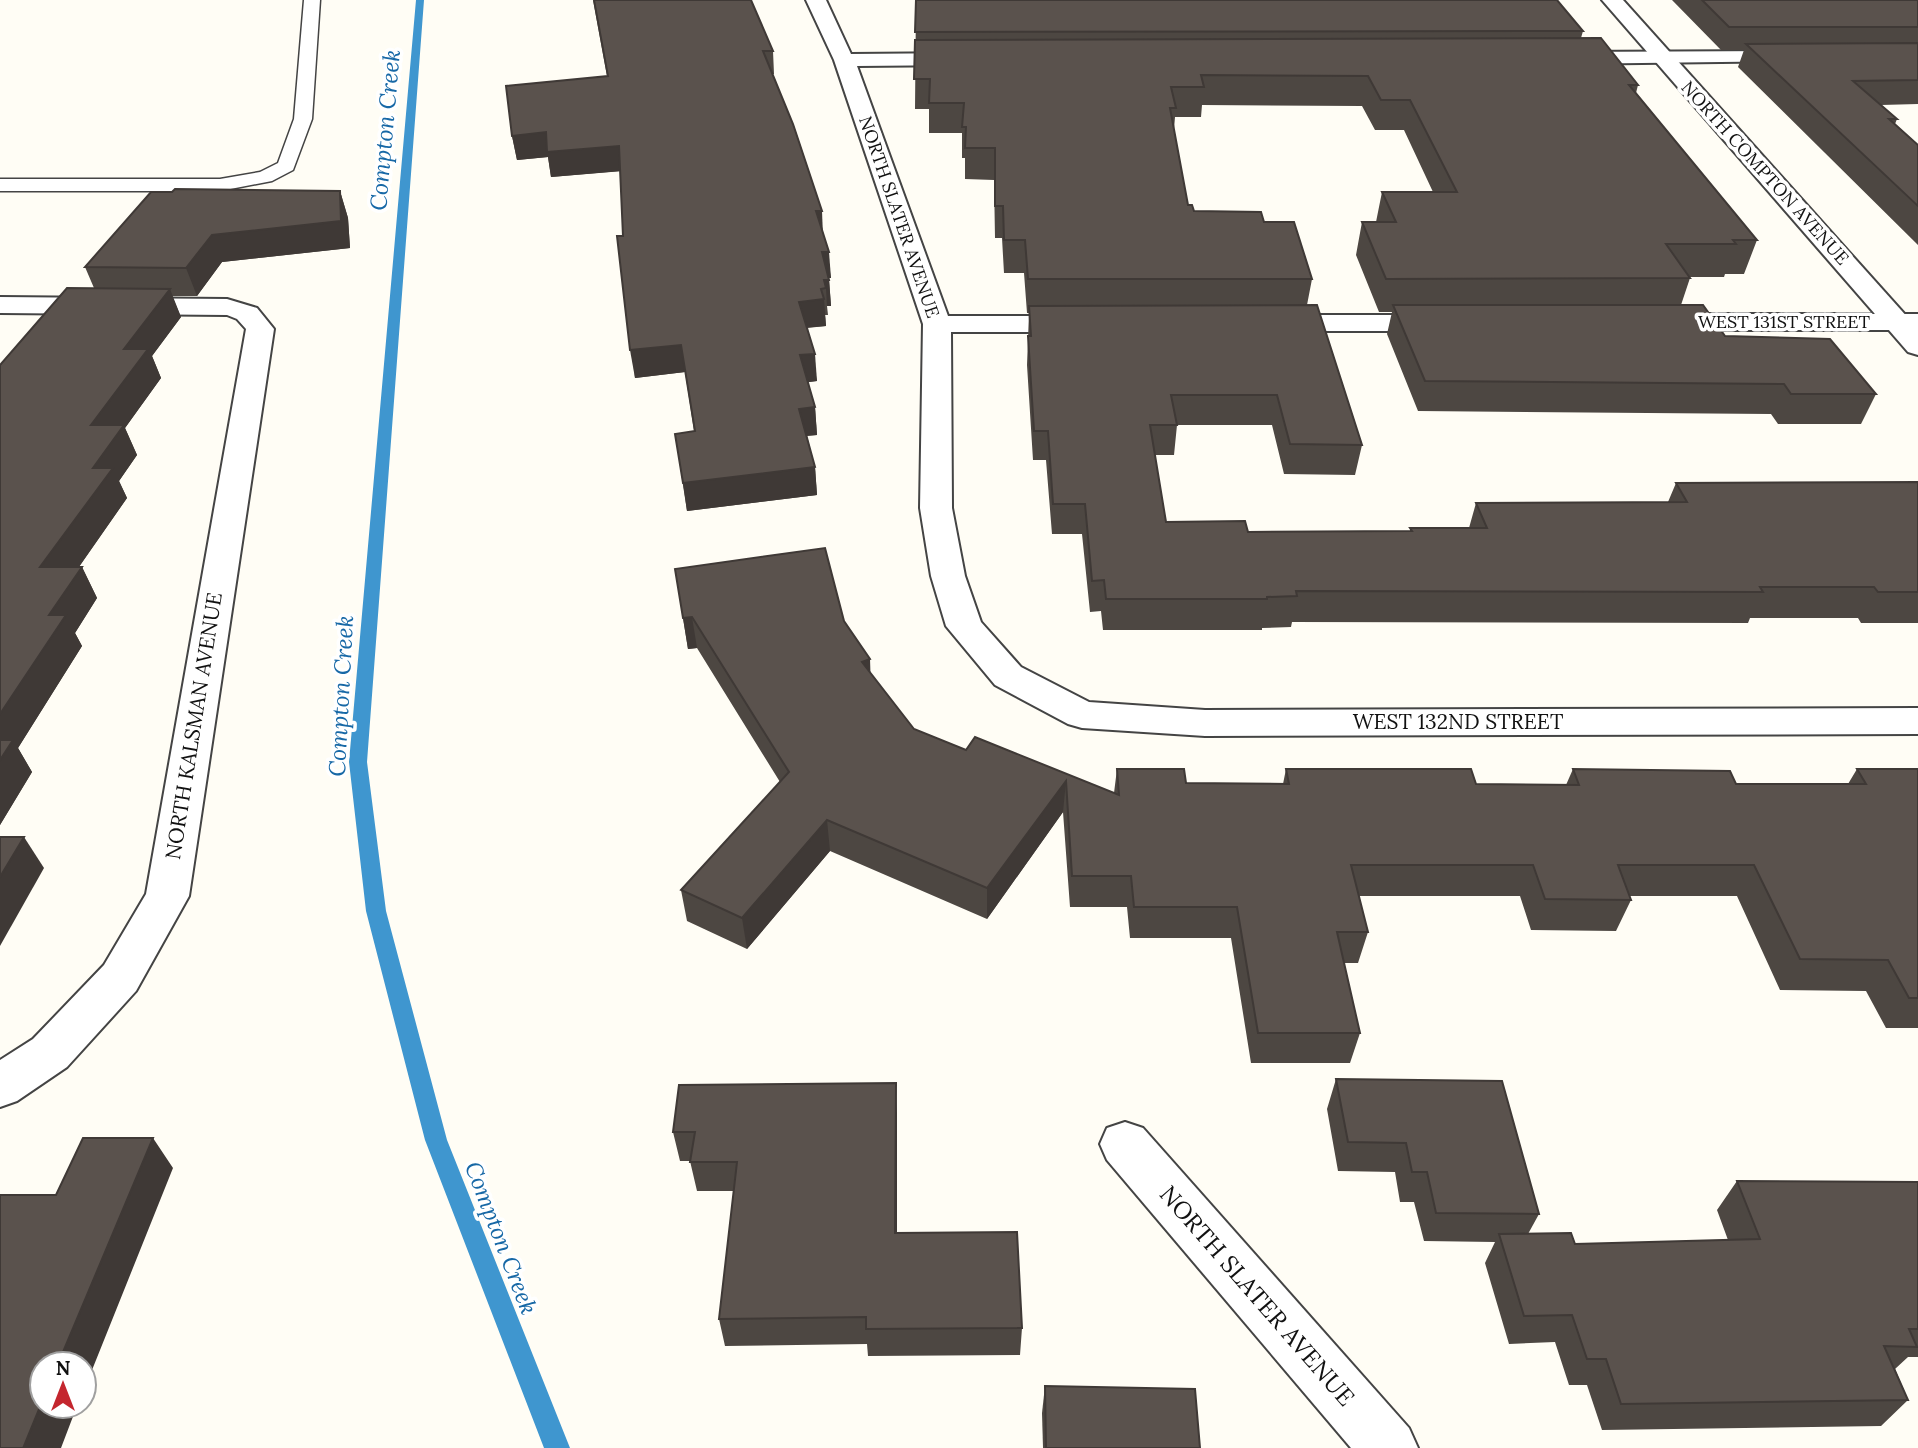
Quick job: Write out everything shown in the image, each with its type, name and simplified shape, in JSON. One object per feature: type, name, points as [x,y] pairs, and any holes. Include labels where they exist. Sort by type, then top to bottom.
[{"type":"street","name":"NORTH SLATER AVENUE","points":[[816,0],[844,60],[936,324],[936,508],[948,576],[964,626],[1008,676]]},
{"type":"street","name":"NORTH COMPTON AVENUE","points":[[1612,0],[1908,322],[1918,346]]},
{"type":"street","points":[[1538,58],[1811,58]]},
{"type":"street","points":[[844,60],[982,59]]},
{"type":"street","name":"NORTH KALSMAN AVENUE","points":[[0,304],[189,304],[243,310],[253,316],[260,329],[167,896],[120,978],[50,1053],[0,1086]]},
{"type":"street","name":"WEST 131ST STREET","points":[[1633,323],[1908,322]]},
{"type":"street","points":[[1243,324],[1465,323]]},
{"type":"street","points":[[936,324],[1104,324]]},
{"type":"street","name":"WEST 132ND STREET","points":[[1008,676],[1082,715],[1205,723],[1918,721]]},
{"type":"street","name":"NORTH SLATER AVENUE","points":[[1125,1144],[1389,1448]]},
{"type":"lane","points":[[0,185],[220,185],[265,177],[286,166],[303,119],[312,0]]},
{"type":"building","points":[[594,0],[751,0],[773,51],[763,51],[793,124],[822,211],[816,211],[829,252],[822,252],[829,280],[824,280],[826,288],[821,289],[824,299],[799,302],[815,354],[800,355],[815,407],[799,409],[815,467],[683,483],[675,434],[695,431],[681,345],[630,350],[617,236],[623,236],[619,146],[547,152],[546,132],[512,136],[506,86],[608,76]]},
{"type":"building","points":[[916,0],[1557,0],[1583,31],[915,32]]},
{"type":"building","points":[[1702,0],[1918,0],[1918,27],[1729,27]]},
{"type":"building","points":[[1601,38],[1638,85],[1629,85],[1757,240],[1733,240],[1736,244],[1666,244],[1690,278],[1386,279],[1362,222],[1396,222],[1382,192],[1457,192],[1410,100],[1381,100],[1368,76],[1201,75],[1204,87],[1171,87],[1176,108],[1170,108],[1188,205],[1192,205],[1194,211],[1261,212],[1264,222],[1294,222],[1312,279],[1028,279],[1025,240],[1004,240],[1003,206],[995,206],[995,148],[965,148],[966,127],[962,127],[964,103],[929,103],[930,79],[914,79],[915,40]]},
{"type":"building","points":[[1918,43],[1918,80],[1853,81],[1897,119],[1889,119],[1918,145],[1918,206],[1746,44]]},
{"type":"building","points":[[175,189],[340,191],[341,221],[212,235],[186,268],[85,267],[151,192],[172,192]]},
{"type":"building","points":[[67,288],[170,289],[124,349],[148,349],[91,425],[124,425],[93,468],[113,468],[40,567],[82,567],[49,615],[66,615],[0,714],[0,365]]},
{"type":"building","points":[[1317,305],[1362,445],[1290,444],[1277,395],[1171,395],[1177,425],[1150,425],[1166,522],[1245,521],[1248,532],[1487,528],[1476,503],[1687,502],[1676,483],[1918,482],[1918,592],[1878,592],[1874,587],[1760,587],[1763,592],[1296,591],[1297,596],[1267,599],[1106,599],[1104,580],[1092,581],[1085,504],[1053,504],[1048,431],[1034,431],[1028,336],[1031,336],[1029,306]]},
{"type":"building","points":[[1393,305],[1703,305],[1725,336],[1830,339],[1876,394],[1791,394],[1784,384],[1425,381]]},
{"type":"building","points":[[825,548],[844,621],[870,659],[862,662],[914,729],[966,750],[975,737],[1119,795],[1117,769],[1184,769],[1186,783],[1289,784],[1286,769],[1471,769],[1476,784],[1579,785],[1573,769],[1730,771],[1736,784],[1866,784],[1857,769],[1918,769],[1918,998],[1909,998],[1888,960],[1800,959],[1754,865],[1618,865],[1631,900],[1545,899],[1533,865],[1351,865],[1368,932],[1337,932],[1360,1033],[1258,1033],[1237,907],[1134,907],[1131,876],[1072,876],[1066,781],[987,888],[827,820],[742,918],[681,890],[789,772],[692,617],[683,618],[675,569]]},
{"type":"building","points":[[0,740],[13,740],[0,760]]},
{"type":"building","points":[[0,837],[24,837],[0,877]]},
{"type":"building","points":[[1336,1079],[1502,1081],[1539,1214],[1436,1213],[1427,1172],[1412,1172],[1406,1143],[1348,1142]]},
{"type":"building","points":[[896,1083],[895,1233],[1017,1232],[1022,1328],[866,1329],[866,1317],[719,1319],[737,1162],[690,1162],[695,1132],[673,1132],[679,1085]]},
{"type":"building","points":[[83,1138],[153,1138],[64,1350],[28,1350],[28,1420],[35,1420],[24,1446],[52,1446],[0,1448],[0,1195],[56,1195]]},
{"type":"building","points":[[1737,1181],[1918,1182],[1918,1329],[1909,1329],[1917,1347],[1884,1346],[1908,1400],[1621,1404],[1606,1359],[1587,1359],[1572,1315],[1524,1316],[1499,1234],[1571,1233],[1575,1244],[1760,1239]]},
{"type":"building","points":[[1045,1386],[1195,1389],[1200,1448],[1046,1448]]},
{"type":"waterway","name":"Compton Creek","points":[[420,0],[358,762],[376,911],[436,1140],[557,1448]]}]
